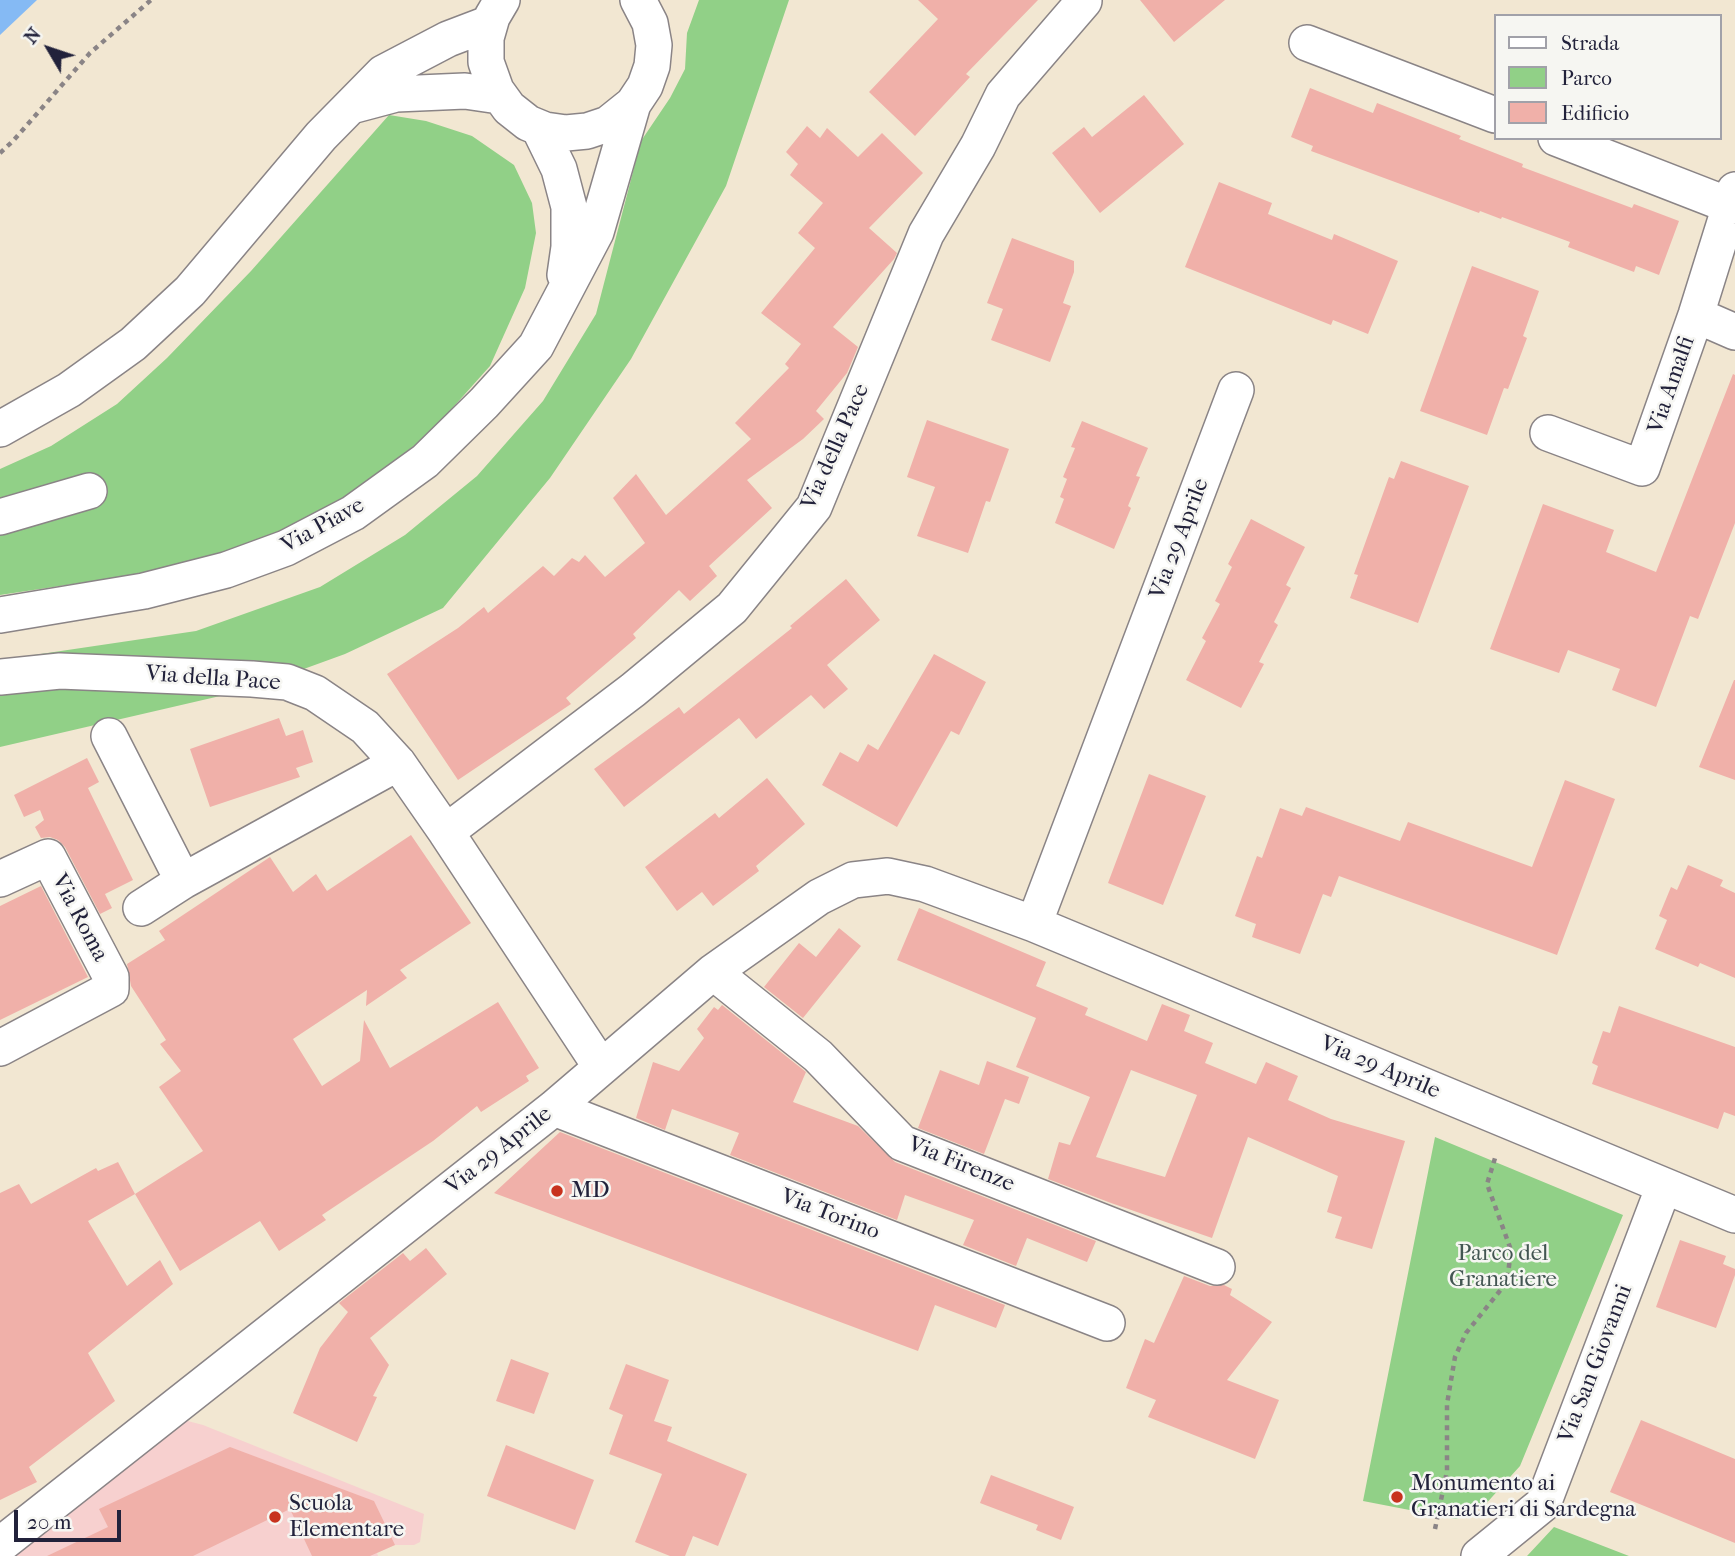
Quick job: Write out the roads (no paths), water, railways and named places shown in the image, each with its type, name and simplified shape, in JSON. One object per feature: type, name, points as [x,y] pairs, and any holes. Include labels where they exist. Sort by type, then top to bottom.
[{"type":"street","name":"Via della Pace","points":[[446,832],[633,691],[732,608],[814,507],[926,234],[978,146],[1003,95],[1084,1]]},
{"type":"street","points":[[496,12],[486,38],[486,62],[499,96],[522,119],[539,128],[566,133],[587,131],[608,124],[633,104],[645,86],[652,66],[654,45],[650,8]]},
{"type":"street","points":[[0,429],[69,390],[133,344],[190,291],[348,107],[383,73],[496,12]]},
{"type":"street","points":[[1307,43],[1494,115]]},
{"type":"street","points":[[348,107],[396,94],[465,91],[499,96]]},
{"type":"street","name":"Via Piave","points":[[0,615],[144,591],[226,570],[286,548],[353,513],[425,461],[484,403],[536,346],[596,232],[633,104]]},
{"type":"street","name":"Via Piave","points":[[539,128],[559,169],[569,207],[569,247],[562,296]]},
{"type":"street","name":"Via Amalfi","points":[[1548,433],[1642,468],[1696,315],[1733,198],[1562,140]]},
{"type":"street","points":[[1696,315],[1735,332]]},
{"type":"street","name":"Via 29 Aprile","points":[[1034,924],[1236,390]]},
{"type":"street","points":[[0,517],[89,491]]},
{"type":"street","name":"Via della Pace","points":[[0,677],[60,671],[287,682],[315,693],[365,727],[398,763],[601,1068]]},
{"type":"street","points":[[109,736],[183,881]]},
{"type":"street","points":[[141,908],[183,881],[398,763]]},
{"type":"street","name":"Via Roma","points":[[0,879],[48,857],[111,977],[111,989],[0,1048]]},
{"type":"street","name":"Via 29 Aprile","points":[[0,1545],[554,1108],[713,972],[819,897],[853,880],[888,876],[925,884],[1034,924],[1664,1186],[1732,1205]]},
{"type":"street","name":"Via Firenze","points":[[713,972],[818,1056],[902,1143],[1217,1267]]},
{"type":"street","name":"Via Torino","points":[[554,1108],[1107,1323]]},
{"type":"street","name":"Via San Giovanni","points":[[1479,1556],[1543,1504],[1664,1186]]},
{"type":"water","points":[[0,0],[37,0],[0,35]]},
{"type":"place","name":"MD","points":[[557,1191]]},
{"type":"place","name":"Monumento ai Granatieri di Sardegna","points":[[1397,1497]]},
{"type":"place","name":"Scuola Elementare","points":[[275,1517]]},
{"type":"park label","name":"Parco del Granatiere","points":[[1503,1267]]}]
